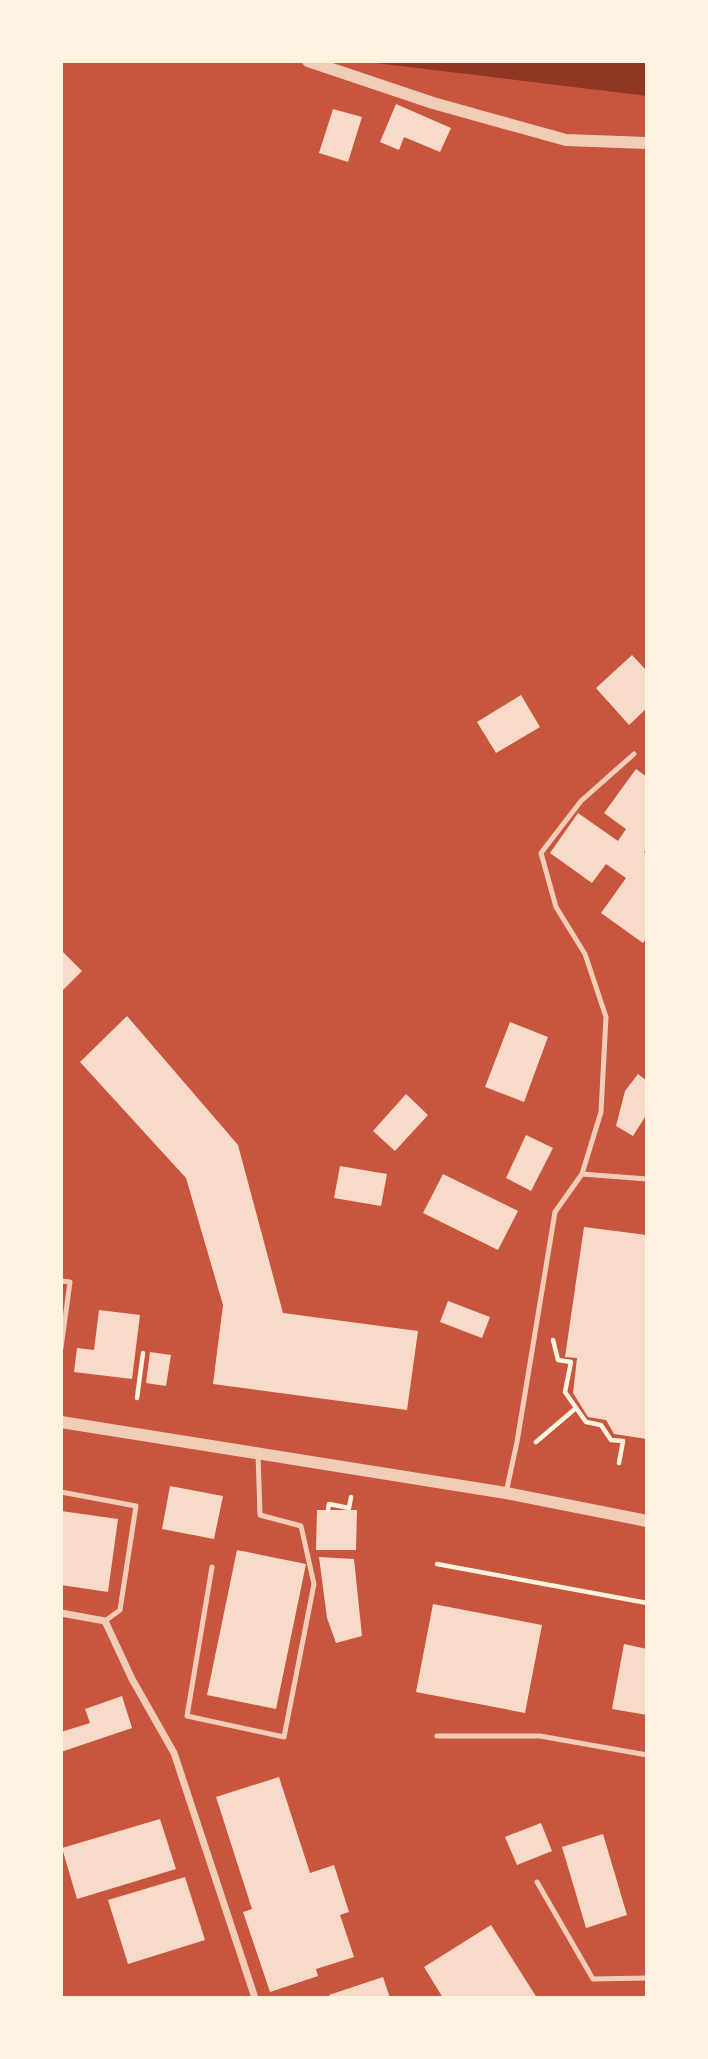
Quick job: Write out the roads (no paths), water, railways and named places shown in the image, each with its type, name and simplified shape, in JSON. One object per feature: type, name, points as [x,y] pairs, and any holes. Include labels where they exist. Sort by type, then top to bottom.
[{"type":"street","points":[[308,61],[433,103],[566,141],[647,143]]},
{"type":"street","points":[[61,1422],[506,1493],[647,1521]]},
{"type":"street","points":[[61,1613],[105,1621],[132,1679],[174,1754],[255,1998]]},
{"type":"lane","points":[[506,1493],[555,1212],[582,1174],[601,1112],[606,1017],[585,954],[556,907],[541,853],[581,801],[634,754]]},
{"type":"lane","points":[[582,1174],[646,1178]]},
{"type":"lane","points":[[61,1281],[71,1282],[61,1348]]},
{"type":"lane","points":[[212,1567],[187,1716],[284,1737],[314,1584],[301,1527],[260,1515],[258,1454]]},
{"type":"lane","points":[[61,1492],[136,1506],[120,1610],[105,1621]]},
{"type":"lane","points":[[437,1735],[540,1736],[647,1755]]},
{"type":"lane","points":[[537,1882],[593,1979],[647,1978]]}]
